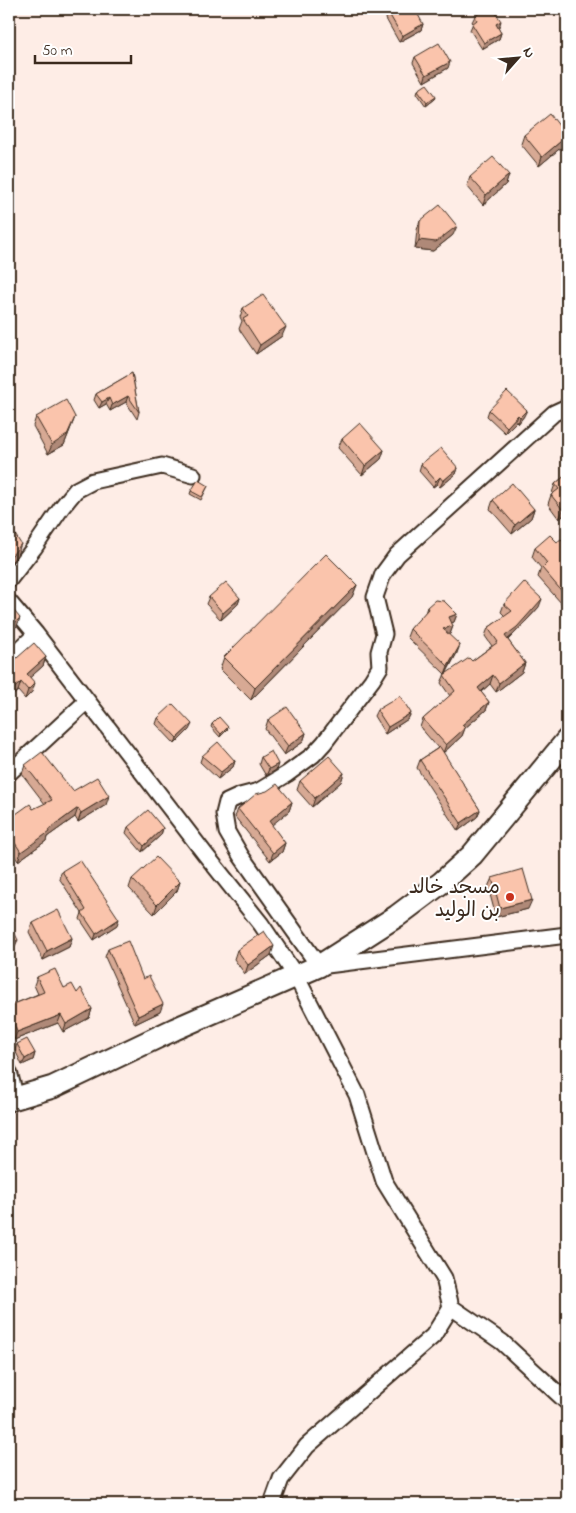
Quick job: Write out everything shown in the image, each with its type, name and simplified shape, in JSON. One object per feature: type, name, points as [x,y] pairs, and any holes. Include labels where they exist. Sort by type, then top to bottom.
[{"type":"street","points":[[319,966],[241,856],[227,832],[224,814],[227,802],[259,791],[312,755],[324,743],[380,667],[379,652],[384,634],[375,597],[382,574],[397,555],[446,510],[554,413],[567,407]]},
{"type":"street","points":[[9,580],[76,490],[93,481],[162,466],[193,475]]},
{"type":"street","points":[[9,602],[36,634],[261,924],[296,976],[357,1095],[384,1181],[444,1278],[451,1307],[502,1342],[567,1402]]},
{"type":"street","points":[[9,660],[36,634]]},
{"type":"street","points":[[9,773],[87,701]]},
{"type":"street","points":[[9,1072],[12,1099],[53,1087],[174,1029],[319,966],[397,916],[441,883],[466,861],[567,740]]},
{"type":"street","points":[[319,966],[567,936]]},
{"type":"street","points":[[272,1504],[281,1479],[307,1446],[433,1336],[451,1307]]},
{"type":"building","points":[[395,9],[415,9],[423,24],[402,36],[388,12]]},
{"type":"building","points":[[486,9],[493,9],[501,21],[496,24],[501,33],[484,43],[472,24],[477,20],[475,16]]},
{"type":"building","points":[[439,43],[450,62],[426,75],[415,57]]},
{"type":"building","points":[[427,84],[436,96],[427,102],[418,90]]},
{"type":"building","points":[[550,114],[567,136],[542,157],[524,135]]},
{"type":"building","points":[[493,157],[509,175],[486,195],[470,177]]},
{"type":"building","points":[[440,205],[457,226],[436,242],[419,240],[420,221]]},
{"type":"building","points":[[263,295],[286,327],[260,345],[243,319],[248,316],[243,308]]},
{"type":"building","points":[[132,373],[139,412],[128,396],[112,405],[109,398],[102,402],[96,394]]},
{"type":"building","points":[[507,391],[527,410],[520,417],[518,415],[507,427],[489,410]]},
{"type":"building","points":[[66,400],[75,417],[67,435],[52,445],[36,417]]},
{"type":"building","points":[[360,423],[384,450],[365,466],[342,439]]},
{"type":"building","points":[[441,448],[458,468],[443,481],[440,477],[436,481],[421,464]]},
{"type":"building","points":[[567,474],[567,507],[563,510],[551,495],[559,489],[555,484]]},
{"type":"building","points":[[198,480],[208,486],[202,497],[191,491]]},
{"type":"building","points":[[512,483],[534,509],[515,525],[493,500]]},
{"type":"building","points":[[9,525],[21,544],[9,557]]},
{"type":"building","points":[[550,535],[557,542],[561,539],[567,547],[567,594],[565,595],[542,568],[547,563],[535,548]]},
{"type":"building","points":[[326,554],[357,585],[255,688],[224,657]]},
{"type":"building","points":[[226,582],[240,598],[223,613],[209,597]]},
{"type":"building","points":[[524,582],[542,599],[517,627],[505,636],[525,663],[499,683],[493,675],[478,688],[489,702],[462,725],[465,728],[446,745],[423,719],[455,691],[444,675],[469,658],[472,661],[498,642],[488,628],[512,611],[504,604]]},
{"type":"building","points":[[435,600],[444,601],[457,614],[449,617],[453,626],[443,629],[460,645],[448,666],[410,629]]},
{"type":"building","points":[[9,605],[20,618],[9,628]]},
{"type":"building","points":[[34,643],[46,657],[27,674],[35,683],[28,690],[21,682],[9,693],[9,665]]},
{"type":"building","points":[[400,696],[411,713],[388,727],[377,710]]},
{"type":"building","points":[[173,704],[192,724],[177,738],[158,718]]},
{"type":"building","points":[[287,707],[306,733],[288,746],[268,720]]},
{"type":"building","points":[[219,717],[228,727],[221,734],[212,724]]},
{"type":"building","points":[[218,742],[235,761],[221,772],[202,756]]},
{"type":"building","points":[[440,747],[480,810],[461,823],[420,760]]},
{"type":"building","points":[[271,751],[278,764],[269,769],[261,757]]},
{"type":"building","points":[[42,752],[73,791],[97,777],[109,796],[81,813],[78,808],[21,852],[9,834],[9,819],[30,804],[33,809],[52,800],[25,765]]},
{"type":"building","points":[[329,756],[344,773],[315,798],[300,781]]},
{"type":"building","points":[[277,784],[292,802],[269,821],[285,843],[273,853],[238,809],[256,794],[267,791]]},
{"type":"building","points":[[148,810],[163,828],[144,846],[128,827]]},
{"type":"building","points":[[156,857],[180,882],[157,905],[132,879]]},
{"type":"building","points":[[80,860],[119,919],[96,934],[82,913],[86,910],[62,871]]},
{"type":"building","points":[[523,869],[532,900],[500,908],[492,878]]},
{"type":"building","points":[[58,910],[72,938],[47,951],[33,923]]},
{"type":"building","points":[[9,922],[18,940],[9,944]]},
{"type":"building","points":[[264,931],[274,946],[248,965],[237,950]]},
{"type":"building","points":[[128,941],[143,979],[149,976],[163,1004],[138,1016],[108,949]]},
{"type":"building","points":[[55,969],[64,988],[72,984],[77,993],[81,988],[92,1009],[66,1024],[61,1015],[17,1032],[9,1006],[44,992],[37,977]]},
{"type":"building","points":[[27,1039],[35,1053],[25,1059],[17,1044]]},
{"type":"place","name":"مسجد خالد بن الوليد","points":[[510,897]]}]
